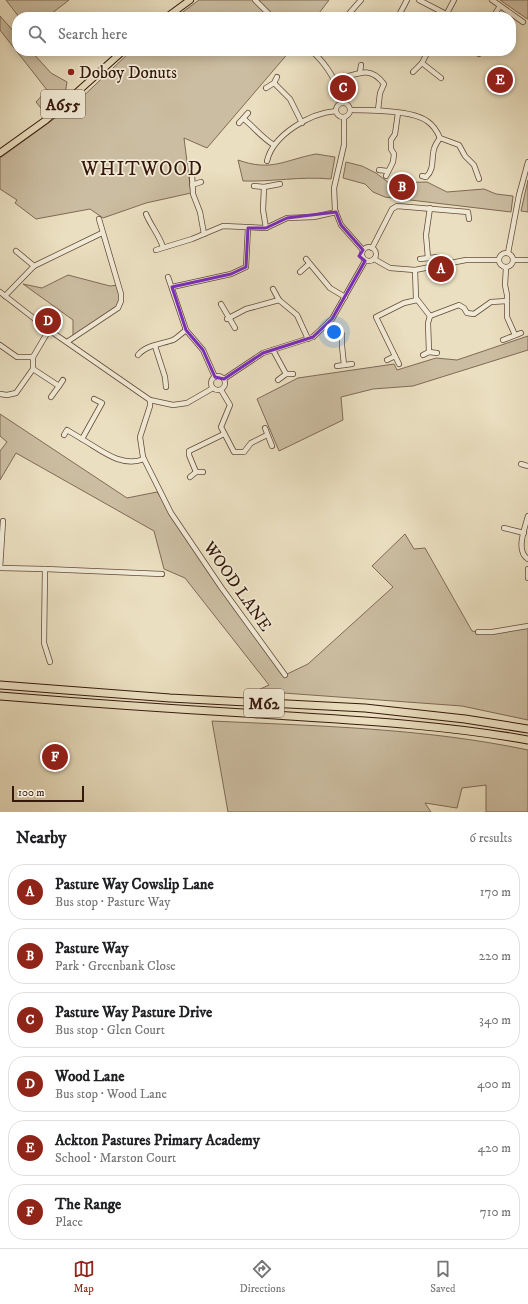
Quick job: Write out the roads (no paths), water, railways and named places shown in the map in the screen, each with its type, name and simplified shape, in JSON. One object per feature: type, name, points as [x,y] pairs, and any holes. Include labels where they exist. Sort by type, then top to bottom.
[{"type":"highway","name":"M62","points":[[0,685],[170,698],[365,708],[465,719],[528,729]]},
{"type":"highway","name":"M62","points":[[0,696],[168,709],[380,721],[468,730],[528,740]]},
{"type":"main road","points":[[174,12],[190,0]]},
{"type":"main road","name":"A655","points":[[0,153],[46,120],[117,56]]},
{"type":"street","points":[[255,0],[267,12]]},
{"type":"street","points":[[350,12],[361,0]]},
{"type":"street","points":[[401,12],[407,0]]},
{"type":"street","points":[[419,0],[441,12]]},
{"type":"street","points":[[448,12],[454,0]]},
{"type":"street","points":[[492,0],[509,12]]},
{"type":"street","points":[[496,12],[500,6]]},
{"type":"street","points":[[516,17],[523,22]]},
{"type":"street","points":[[316,56],[328,70],[338,89],[342,103]]},
{"type":"street","points":[[413,72],[422,63],[426,56]]},
{"type":"street","points":[[422,63],[442,78]]},
{"type":"street","points":[[360,72],[361,65]]},
{"type":"street","points":[[345,87],[342,78],[360,72],[376,76],[382,82],[384,87],[380,93],[378,110]]},
{"type":"street","points":[[266,88],[274,83],[277,77]]},
{"type":"street","points":[[382,82],[390,82]]},
{"type":"street","points":[[274,83],[289,97],[302,123]]},
{"type":"street","points":[[342,103],[348,105],[350,110],[349,115],[344,118]]},
{"type":"street","points":[[336,112],[337,106],[342,103]]},
{"type":"street","points":[[350,110],[378,110],[418,116],[427,120],[435,128],[440,138],[459,145],[465,156],[474,165],[479,179]]},
{"type":"street","points":[[267,161],[274,145],[284,135],[321,113],[336,112]]},
{"type":"street","points":[[336,112],[339,116],[344,118]]},
{"type":"street","points":[[239,123],[248,113]]},
{"type":"street","points":[[379,170],[387,174],[393,162],[394,154],[391,149],[391,140],[395,134],[398,114]]},
{"type":"street","points":[[344,118],[344,145],[334,188],[336,212],[341,225],[363,250]]},
{"type":"street","points":[[244,119],[254,127],[263,139],[274,145]]},
{"type":"street","points":[[433,180],[430,174],[433,164],[434,149],[440,138]]},
{"type":"street","points":[[508,253],[519,195],[528,162]]},
{"type":"street","points":[[192,174],[193,194],[200,212],[204,234]]},
{"type":"street","points":[[422,176],[426,177],[430,174]]},
{"type":"street","points":[[192,185],[201,182]]},
{"type":"street","points":[[254,186],[264,187],[280,184]]},
{"type":"street","points":[[264,187],[266,228]]},
{"type":"street","points":[[372,248],[392,209],[397,206],[468,212],[469,219]]},
{"type":"street","points":[[428,258],[426,235],[430,208]]},
{"type":"street","points":[[156,250],[227,226],[266,228],[286,218],[314,217],[336,212]]},
{"type":"street","points":[[146,214],[152,227],[159,235],[163,248]]},
{"type":"street","points":[[67,342],[118,308],[121,301],[119,288],[98,219]]},
{"type":"street","points":[[172,287],[231,274],[246,267],[248,228]]},
{"type":"street","points":[[5,296],[34,266],[102,233]]},
{"type":"street","points":[[366,247],[372,248],[376,253],[374,259],[370,262],[365,261],[361,256],[363,250],[366,247]]},
{"type":"street","points":[[16,251],[34,266]]},
{"type":"street","points":[[506,268],[511,266],[513,260],[512,255],[508,253]]},
{"type":"street","points":[[499,260],[501,255],[508,253]]},
{"type":"street","points":[[420,259],[438,257]]},
{"type":"street","points":[[374,259],[390,268],[415,270],[466,260],[499,260]]},
{"type":"street","points":[[499,260],[500,264],[506,268]]},
{"type":"street","points":[[513,260],[528,260]]},
{"type":"street","points":[[224,379],[263,353],[313,337],[328,323],[345,297],[365,261]]},
{"type":"street","points":[[300,272],[307,262],[330,288],[345,297]]},
{"type":"street","points":[[506,268],[505,285],[507,317],[515,336]]},
{"type":"street","points":[[415,270],[415,292],[417,300],[430,316]]},
{"type":"street","points":[[168,277],[186,330],[203,350],[215,377]]},
{"type":"street","points":[[274,289],[279,300],[297,314],[308,339]]},
{"type":"street","points":[[0,292],[49,330],[150,400],[173,405],[187,403],[213,388]]},
{"type":"street","points":[[228,318],[246,309],[279,300]]},
{"type":"street","points":[[399,364],[375,315],[404,303],[417,300]]},
{"type":"street","points":[[430,316],[459,305],[468,313],[474,314],[491,302],[507,301]]},
{"type":"street","points":[[221,304],[235,328]]},
{"type":"street","points":[[429,352],[428,323],[430,316]]},
{"type":"street","points":[[328,323],[342,334],[344,365]]},
{"type":"street","points":[[0,394],[16,394],[33,369],[33,357],[49,330]]},
{"type":"street","points":[[138,355],[142,351],[167,340],[173,340],[186,330]]},
{"type":"street","points":[[503,340],[521,333]]},
{"type":"street","points":[[0,345],[16,357],[33,357]]},
{"type":"street","points":[[155,346],[165,377],[166,387]]},
{"type":"street","points":[[273,350],[286,374]]},
{"type":"street","points":[[422,355],[429,352],[437,354]]},
{"type":"street","points":[[387,360],[395,356]]},
{"type":"street","points":[[337,366],[352,364]]},
{"type":"street","points":[[33,369],[59,386]]},
{"type":"street","points":[[278,380],[286,374],[293,374]]},
{"type":"street","points":[[213,388],[211,382],[215,377],[220,376],[224,379]]},
{"type":"street","points":[[221,390],[225,384],[224,379]]},
{"type":"street","points":[[51,397],[63,380]]},
{"type":"street","points":[[213,388],[216,390],[221,390]]},
{"type":"street","points":[[221,390],[230,406],[221,425],[232,449],[237,453],[244,452],[251,443],[267,435]]},
{"type":"street","points":[[82,439],[102,403],[94,399]]},
{"type":"street","name":"WOOD LANE","points":[[150,400],[150,406],[140,437],[144,459],[171,513],[221,588],[285,675]]},
{"type":"street","points":[[265,428],[272,446]]},
{"type":"street","points":[[64,435],[67,430],[116,459],[129,462],[144,459]]},
{"type":"street","points":[[196,472],[188,456],[189,451],[224,434]]},
{"type":"street","points":[[521,464],[528,466]]},
{"type":"street","points":[[190,477],[196,472],[203,472]]},
{"type":"street","points":[[528,516],[521,550],[524,557],[528,559]]},
{"type":"street","points":[[3,521],[0,568],[162,574]]},
{"type":"street","points":[[504,528],[524,533]]},
{"type":"street","points":[[45,569],[44,643],[50,662]]},
{"type":"street","points":[[528,569],[528,578]]},
{"type":"street","points":[[478,632],[492,632],[528,626]]},
{"type":"place","name":"Doboy Donuts","points":[[71,72]]},
{"type":"place","name":"Ackton Pastures Primary Academy","points":[[500,80]]},
{"type":"place","name":"Pasture Way Pasture Drive","points":[[343,88]]},
{"type":"place","name":"Pasture Way","points":[[402,187]]},
{"type":"place","name":"Pasture Way Cowslip Lane","points":[[441,269]]},
{"type":"place","name":"Wood Lane","points":[[48,321]]},
{"type":"place","name":"The Range","points":[[55,757]]},
{"type":"district","name":"WHITWOOD","points":[[142,168]]}]
